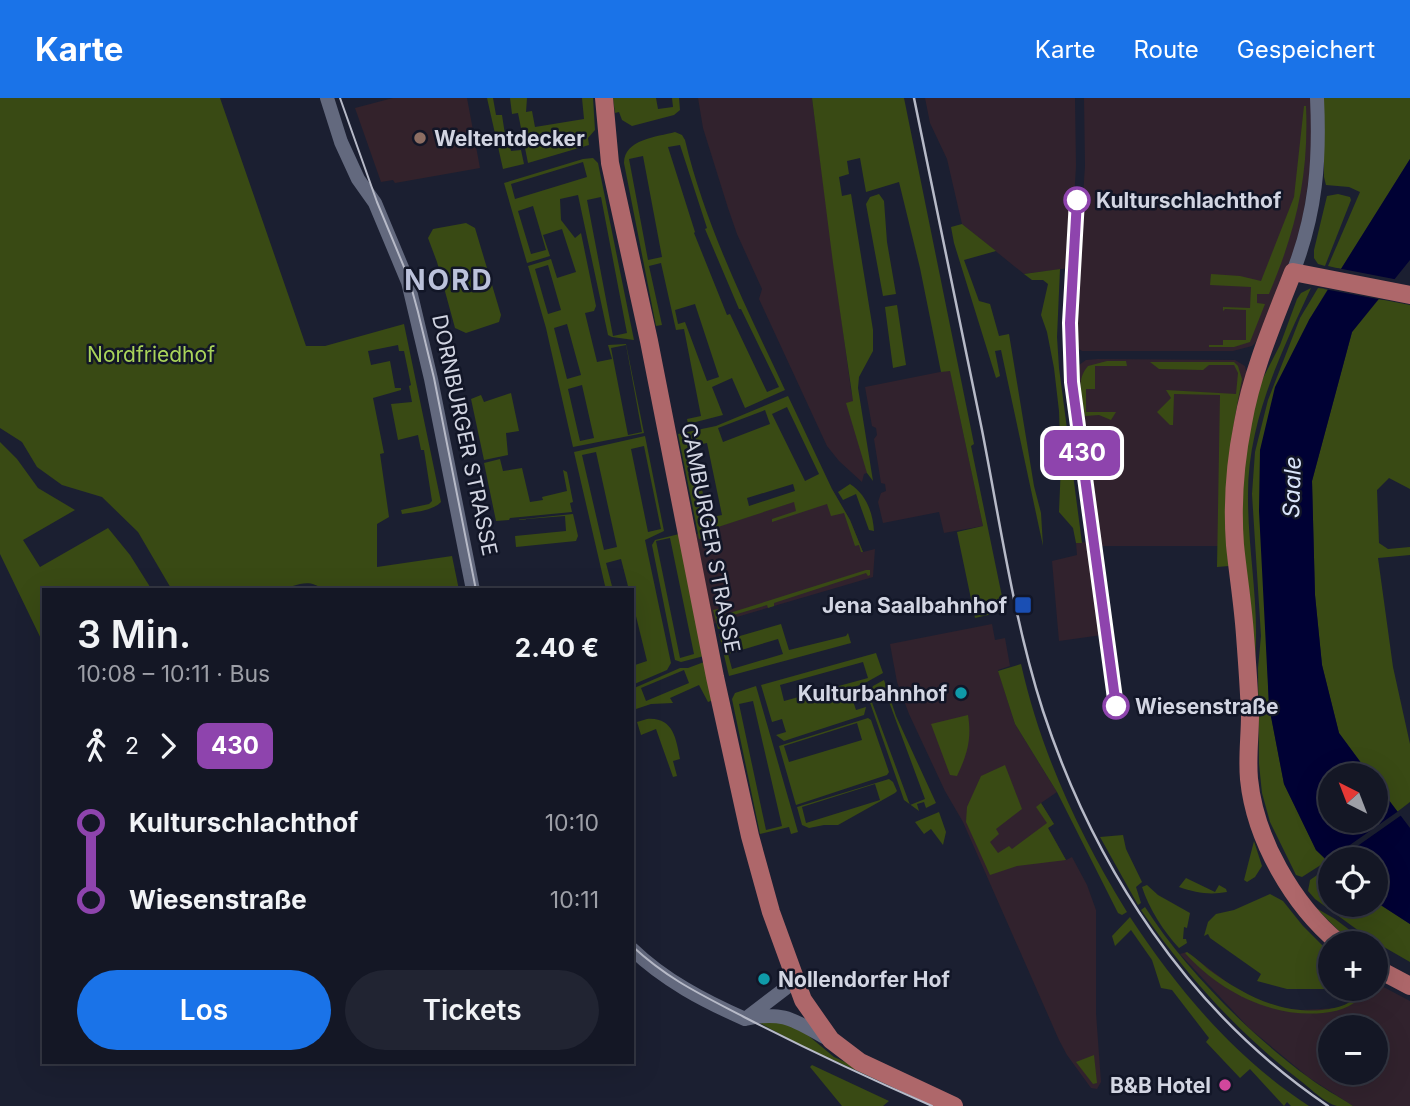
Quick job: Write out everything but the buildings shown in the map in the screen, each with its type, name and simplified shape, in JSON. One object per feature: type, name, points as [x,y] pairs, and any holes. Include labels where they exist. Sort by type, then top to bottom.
[{"type":"main road","name":"CAMBURGER STRASSE","points":[[604,98],[610,163],[649,341],[715,677],[763,887],[795,981]]},
{"type":"main road","points":[[1326,931],[1312,918],[1281,873],[1256,812],[1249,779],[1250,712],[1235,543],[1234,494],[1241,432],[1260,358],[1293,272],[1410,295]]},
{"type":"main road","points":[[1388,974],[1410,986]]},
{"type":"main road","points":[[795,981],[810,1011],[831,1040],[860,1062],[954,1106]]},
{"type":"street","name":"DORNBURGER STRASSE","points":[[327,98],[341,142],[358,179],[375,203],[408,282],[431,379],[473,588]]},
{"type":"street","points":[[1293,272],[1305,237],[1316,190],[1317,98]]},
{"type":"street","points":[[634,950],[695,995],[745,1019],[779,1015],[831,1040]]},
{"type":"street","points":[[745,1019],[795,981]]},
{"type":"shaded area","name":"Weltentdecker","points":[[393,98],[467,98],[480,168],[395,183],[393,180],[381,182],[355,108]]},
{"type":"shaded area","points":[[698,98],[812,98],[851,390],[870,472],[864,474],[862,482],[827,446],[759,299],[762,289],[728,208],[703,128]]},
{"type":"shaded area","points":[[925,98],[1075,98],[1076,166],[1070,268],[1024,274],[962,224],[947,159],[930,123]]},
{"type":"shaded area","points":[[1084,98],[1312,98],[1313,149],[1303,217],[1294,250],[1260,338],[1252,346],[1233,351],[1082,351],[1076,347],[1075,315],[1085,166]]},
{"type":"shaded area","points":[[1086,360],[1235,360],[1245,366],[1247,375],[1231,546],[1098,546],[1076,379],[1079,365]]},
{"type":"shaded area","points":[[950,370],[983,526],[944,533],[939,512],[883,523],[878,502],[881,493],[886,491],[885,484],[881,483],[874,439],[877,435],[876,428],[872,426],[865,387]]},
{"type":"shaded area","points":[[832,489],[850,520],[863,552],[875,549],[873,577],[713,624],[696,534]]},
{"type":"shaded area","points":[[1090,542],[1102,635],[1059,641],[1052,561],[1077,555],[1076,543]]},
{"type":"shaded area","points":[[992,624],[995,640],[1005,638],[1010,666],[998,670],[1015,724],[1057,792],[1041,803],[1054,824],[1048,828],[1066,860],[1072,857],[1087,885],[1096,910],[1096,1013],[1101,1082],[1097,1089],[1091,1088],[1059,1040],[963,822],[945,791],[897,682],[890,644]]},
{"type":"shaded area","points":[[1187,952],[1232,986],[1260,1001],[1282,1008],[1338,1008],[1352,1001],[1388,1001],[1388,989],[1410,1001],[1410,1106],[1353,1106],[1320,1085],[1388,1085],[1388,1015],[1318,1015],[1318,1083],[1249,1028],[1180,954]]},
{"type":"green space","name":"Nordfriedhof","points":[[0,98],[220,98],[306,346],[325,346],[404,324],[441,502],[428,509],[402,514],[401,510],[432,501],[424,450],[421,450],[418,435],[398,440],[391,404],[412,402],[404,351],[399,351],[398,345],[368,351],[371,365],[390,361],[395,388],[401,388],[373,398],[384,453],[380,454],[389,517],[377,524],[377,567],[452,556],[459,588],[320,588],[306,583],[285,588],[171,588],[138,532],[102,497],[62,485],[37,467],[22,442],[0,428]]},
{"type":"green space","points":[[487,98],[493,98],[496,115],[502,115],[506,141],[509,141],[511,151],[521,150],[524,164],[503,169]]},
{"type":"green space","points":[[510,98],[527,98],[526,112],[532,111],[535,127],[584,119],[582,98],[593,98],[595,130],[588,138],[589,145],[528,163],[518,113],[512,114]]},
{"type":"green space","points":[[613,98],[656,98],[658,109],[673,107],[672,98],[679,98],[680,110],[674,115],[632,126],[622,120],[619,112],[615,113]]},
{"type":"green space","points":[[812,98],[904,98],[1005,611],[975,618],[957,532],[983,526],[950,371],[941,372],[899,182],[866,192],[860,158],[847,161],[849,174],[839,177],[842,196],[851,194],[873,330],[873,351],[859,377],[858,388],[873,481],[867,473],[846,403],[853,401]]},
{"type":"green space","points":[[1324,98],[1410,98],[1410,159],[1341,269],[1328,266],[1360,192],[1349,187],[1326,185]]},
{"type":"green space","points":[[1304,106],[1305,156],[1299,202],[1287,247],[1269,294],[1257,294],[1257,303],[1265,304],[1250,342],[1234,347],[1209,347],[1223,345],[1223,340],[1246,340],[1246,310],[1223,311],[1223,307],[1250,308],[1251,287],[1210,285],[1211,274],[1261,281],[1294,197]]},
{"type":"green space","points":[[675,132],[685,140],[716,236],[785,390],[745,408],[732,378],[712,387],[723,415],[688,424],[687,419],[701,416],[684,329],[676,330],[661,263],[649,266],[662,325],[656,326],[624,163],[625,155],[635,144]],"holes":[[[680,145],[707,228],[705,229],[739,309],[779,387],[767,392],[730,314],[727,315],[694,233],[668,147]],[[643,156],[662,257],[648,260],[629,159]],[[695,304],[719,377],[707,381],[685,322],[678,324],[675,310]]]},
{"type":"green space","points":[[593,158],[598,163],[634,340],[612,337],[608,335],[578,195],[560,199],[561,220],[575,238],[581,233],[596,306],[594,311],[585,313],[597,362],[612,359],[608,345],[626,344],[644,433],[573,447],[546,328],[528,266],[551,259],[557,278],[576,272],[562,229],[543,235],[550,256],[527,263],[504,183]],"holes":[[[583,162],[587,177],[515,199],[511,184]],[[601,197],[627,333],[613,336],[587,200]],[[533,206],[546,250],[531,254],[518,211]],[[548,265],[561,310],[548,314],[535,269]],[[567,324],[581,375],[567,379],[554,328]],[[626,345],[642,432],[628,435],[611,348]],[[582,385],[594,438],[580,441],[568,389]]]},
{"type":"green space","points":[[879,194],[884,201],[887,242],[896,294],[883,296],[866,204],[870,197]]},
{"type":"green space","points":[[1338,194],[1350,197],[1351,200],[1325,266],[1318,264],[1314,258],[1314,250],[1327,196]]},
{"type":"green space","points":[[466,223],[475,228],[501,315],[499,322],[466,333],[455,328],[428,238],[433,229]]},
{"type":"green space","points":[[962,224],[996,251],[964,260],[979,301],[990,304],[999,336],[1009,334],[1034,486],[1041,513],[1043,546],[1001,350],[995,351],[1000,376],[996,378],[954,243],[951,227]]},
{"type":"green space","points":[[1060,269],[1057,337],[1059,368],[1082,543],[1076,543],[1073,528],[1059,512],[1059,411],[1054,368],[1041,315],[1048,284],[1043,280],[1032,280],[1024,274]]},
{"type":"green space","points":[[1311,288],[1277,364],[1259,416],[1253,443],[1248,498],[1256,626],[1254,669],[1240,542],[1243,455],[1259,386],[1280,345],[1297,299],[1301,293]]},
{"type":"green space","points":[[1318,288],[1328,289],[1309,320],[1266,625],[1269,706],[1284,784],[1318,852],[1318,867],[1302,877],[1296,875],[1270,822],[1262,793],[1258,668],[1261,636],[1252,494],[1255,452],[1268,400],[1300,318]]},
{"type":"green space","points":[[1379,299],[1410,305],[1410,489],[1389,478],[1377,490],[1379,543],[1388,549],[1410,547],[1410,555],[1378,558],[1393,667],[1410,744],[1410,802],[1397,812],[1388,800],[1388,763],[1361,763],[1339,733],[1322,665],[1315,595],[1312,481],[1352,332]]},
{"type":"green space","points":[[897,305],[906,365],[893,368],[885,307]]},
{"type":"green space","points":[[1107,361],[1126,361],[1127,366],[1095,366],[1095,389],[1086,389],[1086,412],[1116,412],[1111,420],[1099,415],[1085,416],[1080,390],[1084,372],[1088,366]]},
{"type":"green space","points":[[1150,362],[1234,362],[1238,366],[1242,379],[1230,449],[1226,495],[1229,566],[1217,567],[1220,395],[1174,394],[1173,425],[1157,412],[1171,398],[1166,390],[1236,394],[1238,373],[1234,365],[1209,365],[1203,370],[1159,369]]},
{"type":"green space","points":[[511,393],[519,431],[506,433],[508,455],[484,460],[471,399],[481,395],[484,402]]},
{"type":"green space","points":[[788,396],[832,489],[850,520],[863,552],[859,545],[855,546],[844,513],[831,516],[827,504],[772,522],[772,519],[796,511],[794,502],[709,530],[710,537],[699,539],[678,434],[716,426]],"holes":[[[787,407],[819,474],[805,481],[772,414]],[[765,410],[770,424],[723,442],[718,428]],[[707,443],[722,515],[708,518],[693,446]],[[793,484],[795,491],[749,506],[747,498]]]},
{"type":"green space","points":[[645,436],[664,531],[645,540],[671,663],[667,670],[634,684],[634,665],[647,661],[634,608],[634,588],[628,588],[621,559],[606,563],[612,588],[606,588],[574,452]],"holes":[[[644,446],[661,529],[648,532],[631,449]],[[596,452],[617,547],[604,550],[582,455]]]},
{"type":"green space","points":[[0,442],[17,459],[38,488],[75,510],[23,540],[40,567],[108,528],[130,555],[151,588],[42,588],[42,641],[0,554]]},
{"type":"green space","points":[[500,459],[503,471],[522,468],[530,502],[567,491],[563,470],[567,472],[573,502],[570,503],[572,512],[496,521],[484,463]]},
{"type":"green space","points":[[850,484],[868,504],[874,531],[869,530],[856,494],[843,500],[838,492]]},
{"type":"green space","points":[[573,514],[578,536],[576,541],[516,547],[515,536],[566,531],[565,516],[514,520]]},
{"type":"green space","points":[[679,534],[704,656],[681,662],[675,660],[652,545],[655,540]],"holes":[[[670,538],[694,654],[680,658],[656,541]]]},
{"type":"green space","points":[[870,570],[870,575],[866,573],[774,603],[774,606],[768,608],[767,605],[720,619],[722,628],[718,629],[713,610],[718,609],[720,616]]},
{"type":"green space","points":[[781,624],[789,650],[846,636],[848,633],[851,643],[729,676],[719,634],[724,633],[726,640]],"holes":[[[778,639],[783,654],[732,669],[728,654]]]},
{"type":"green space","points":[[876,653],[883,673],[849,689],[856,710],[866,707],[864,715],[784,741],[776,735],[786,732],[782,719],[772,722],[761,685]],"holes":[[[863,662],[868,678],[784,701],[780,685]]]},
{"type":"green space","points":[[704,662],[716,699],[708,702],[699,685],[670,698],[673,703],[651,704],[636,709],[634,688],[680,668]],"holes":[[[684,670],[689,683],[646,701],[641,688]]]},
{"type":"green space","points":[[1021,664],[1029,697],[1051,761],[1093,853],[1127,912],[1122,915],[1118,913],[1057,792],[1015,724],[998,671]]},
{"type":"green space","points":[[884,680],[896,716],[936,803],[926,808],[924,802],[917,804],[919,811],[911,805],[925,799],[885,691],[870,697],[910,804],[904,800],[868,697],[873,686]]},
{"type":"green space","points":[[756,686],[798,832],[791,834],[789,827],[760,834],[732,699],[735,693]],"holes":[[[753,701],[782,826],[766,830],[739,704]]]},
{"type":"green space","points":[[968,715],[969,739],[966,754],[957,776],[950,775],[931,724]]},
{"type":"green space","points":[[868,718],[889,772],[887,775],[796,805],[779,746]],"holes":[[[857,723],[862,740],[789,762],[784,746]]]},
{"type":"green space","points":[[647,719],[663,721],[672,730],[680,759],[673,761],[677,776],[673,777],[656,729],[641,735],[637,722]]},
{"type":"green space","points":[[1005,765],[1022,809],[996,829],[999,834],[990,842],[998,853],[1009,846],[1012,849],[1047,823],[1036,807],[1041,803],[1054,824],[1048,828],[1066,860],[1017,866],[990,875],[966,822],[967,807],[981,776]]},
{"type":"green space","points":[[889,779],[897,791],[838,825],[809,828],[802,825],[797,807]],"holes":[[[875,784],[880,800],[806,823],[802,807]]]},
{"type":"green space","points":[[939,812],[946,832],[943,845],[931,829],[924,834],[915,822]]},
{"type":"green space","points":[[1123,835],[1126,849],[1142,882],[1136,887],[1141,903],[1138,905],[1100,837]]},
{"type":"green space","points":[[1254,841],[1262,866],[1255,877],[1247,882],[1244,880]]},
{"type":"green space","points":[[1318,874],[1318,901],[1308,891],[1310,880]]},
{"type":"green space","points":[[1186,878],[1215,892],[1219,885],[1227,892],[1203,893],[1179,887]]},
{"type":"green space","points":[[1147,885],[1158,895],[1190,913],[1187,928],[1184,927],[1183,939],[1186,939],[1187,943],[1179,948],[1149,904],[1142,887]]},
{"type":"green space","points":[[1270,894],[1283,901],[1318,941],[1318,989],[1287,989],[1257,981],[1261,974],[1208,934],[1204,936],[1208,922],[1216,914],[1234,910]]},
{"type":"green space","points":[[1145,907],[1178,953],[1241,1021],[1318,1085],[1353,1106],[1337,1106],[1323,1099],[1256,1044],[1195,980],[1141,910]]},
{"type":"green space","points":[[1388,910],[1410,924],[1410,962],[1388,949],[1388,931],[1359,931],[1340,917],[1388,917]]},
{"type":"green space","points":[[1130,917],[1168,971],[1210,1021],[1257,1066],[1309,1106],[1291,1106],[1287,1102],[1284,1106],[1250,1069],[1240,1078],[1206,1042],[1209,1038],[1172,990],[1161,988],[1152,960],[1131,930],[1115,946],[1112,936]]},
{"type":"green space","points":[[1325,917],[1332,917],[1351,931],[1339,931]]},
{"type":"green space","points":[[1185,953],[1248,994],[1276,1005],[1291,1009],[1322,1010],[1356,1001],[1336,1011],[1323,1013],[1284,1011],[1265,1006],[1230,990]]},
{"type":"green space","points":[[773,1018],[804,1032],[834,1057],[908,1090],[907,1093],[806,1048],[756,1021]]},
{"type":"green space","points":[[1094,1055],[1097,1083],[1093,1084],[1076,1062]]},
{"type":"green space","points":[[812,1065],[889,1101],[883,1106],[842,1106],[810,1067]]},
{"type":"water","name":"Saale","points":[[1410,159],[1410,260],[1352,332],[1312,481],[1315,595],[1322,665],[1339,733],[1361,763],[1318,763],[1318,833],[1388,833],[1388,799],[1410,828],[1410,924],[1388,910],[1388,847],[1318,847],[1318,852],[1316,850],[1284,784],[1269,706],[1259,511],[1260,450],[1275,387],[1309,320]]},
{"type":"pier","points":[[1337,268],[1399,280],[1383,300],[1324,289]]},
{"type":"pier","points":[[1400,810],[1403,814],[1388,825],[1388,818]]},
{"type":"pier","points":[[1367,833],[1376,833],[1356,847],[1347,847]]},
{"type":"tram line","points":[[340,98],[377,202],[409,279],[434,378],[476,588]]},
{"type":"tram line","points":[[634,948],[685,986],[713,1001],[814,1052],[932,1106]]},
{"type":"railway","points":[[914,98],[1016,607],[1043,711],[1064,769],[1119,881],[1190,981],[1232,1027],[1278,1069],[1328,1106]]},
{"type":"bus line","name":"430","points":[[1077,200],[1070,323],[1072,382],[1116,706]]},
{"type":"place","name":"Weltentdecker","points":[[420,138]]},
{"type":"place","name":"Kulturschlachthof","points":[[1077,200]]},
{"type":"place","name":"Jena Saalbahnhof","points":[[1023,605]]},
{"type":"place","name":"Kulturbahnhof","points":[[961,693]]},
{"type":"place","name":"Wiesenstraße","points":[[1116,706]]},
{"type":"place","name":"Nollendorfer Hof","points":[[764,979]]},
{"type":"place","name":"B&B Hotel","points":[[1225,1085]]},
{"type":"district","name":"NORD","points":[[449,280]]}]
